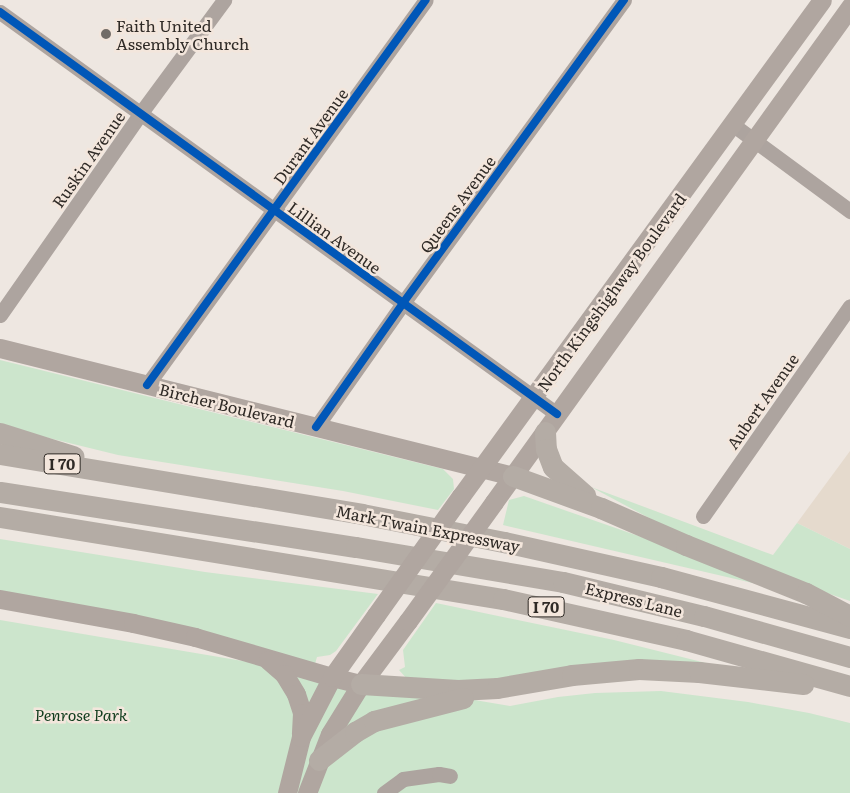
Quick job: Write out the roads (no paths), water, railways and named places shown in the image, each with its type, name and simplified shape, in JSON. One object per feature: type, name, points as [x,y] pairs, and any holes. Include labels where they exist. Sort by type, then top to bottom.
[{"type":"highway","points":[[545,432],[546,449],[554,467],[560,475],[601,508]]},
{"type":"highway","points":[[0,433],[42,445],[124,475]]},
{"type":"highway","name":"Mark Twain Expressway","points":[[0,454],[362,514],[512,544],[661,577],[850,628]]},
{"type":"highway","points":[[513,476],[601,508],[686,545],[806,593],[850,616]]},
{"type":"highway","name":"Express Lane","points":[[0,492],[356,546],[580,586],[704,616],[850,657]]},
{"type":"highway","name":"I 70","points":[[0,517],[512,600],[677,638],[850,688]]},
{"type":"highway","points":[[319,760],[355,732],[374,721],[497,688],[572,675],[639,669],[699,672],[850,688]]},
{"type":"highway","points":[[361,684],[435,690],[497,688]]},
{"type":"main road","name":"North Kingshighway Boulevard","points":[[287,793],[300,737],[332,677],[481,468],[534,398],[822,0]]},
{"type":"main road","name":"North Kingshighway Boulevard","points":[[307,793],[330,734],[361,684],[545,432],[850,7]]},
{"type":"main road","name":"Bircher Boulevard","points":[[0,348],[513,476]]},
{"type":"main road","points":[[0,599],[133,622],[196,637],[361,684]]},
{"type":"main road","points":[[265,658],[284,674],[296,694],[302,713],[300,737]]},
{"type":"street","name":"Ruskin Avenue","points":[[0,315],[140,114],[224,0]]},
{"type":"street","name":"Durant Avenue","points":[[146,385],[426,0]]},
{"type":"street","name":"Queens Avenue","points":[[316,427],[403,303],[624,0]]},
{"type":"street","name":"Lillian Avenue","points":[[0,12],[558,414]]},
{"type":"street","points":[[732,124],[850,211]]},
{"type":"street","name":"Aubert Avenue","points":[[703,516],[850,306]]},
{"type":"street","points":[[384,793],[403,779],[439,774],[450,776]]},
{"type":"place","name":"Faith United Assembly Church","points":[[106,34]]},
{"type":"park label","name":"Penrose Park","points":[[81,714]]}]
